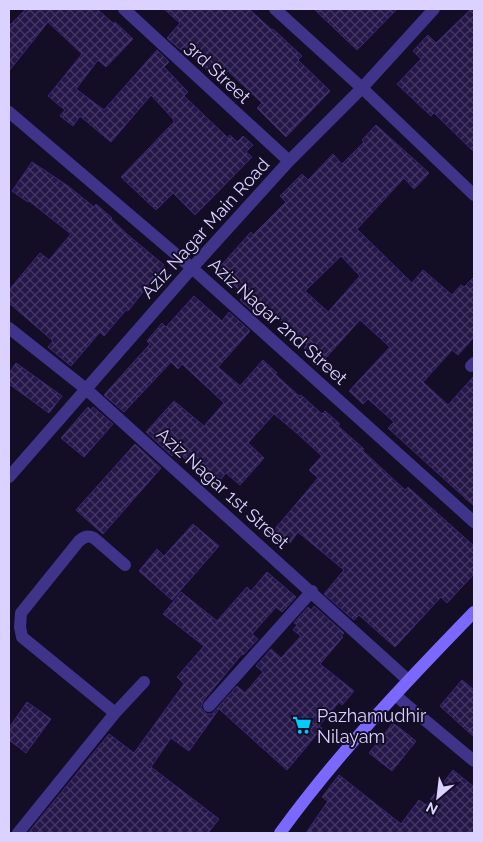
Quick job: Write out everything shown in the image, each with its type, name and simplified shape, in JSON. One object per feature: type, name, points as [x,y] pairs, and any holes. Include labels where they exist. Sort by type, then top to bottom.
[{"type":"main road","points":[[280,833],[310,792],[408,680],[474,612]]},
{"type":"street","name":"3rd Street","points":[[124,9],[289,162]]},
{"type":"street","points":[[275,9],[362,88],[474,195]]},
{"type":"street","name":"Aziz Nagar Main Road","points":[[9,477],[192,268],[434,9]]},
{"type":"street","name":"Aziz Nagar 2nd Street","points":[[9,112],[192,268],[474,522]]},
{"type":"street","name":"Aziz Nagar 1st Street","points":[[9,328],[86,388],[408,680]]},
{"type":"street","points":[[115,713],[22,637],[20,627],[21,614],[79,541],[84,538],[89,536],[94,538],[125,565]]},
{"type":"street","points":[[209,706],[312,591]]},
{"type":"street","points":[[18,833],[115,713],[144,682]]},
{"type":"street","points":[[395,695],[474,761]]},
{"type":"building","points":[[26,9],[97,9],[114,24],[115,22],[133,39],[106,67],[98,60],[76,89],[104,110],[157,50],[169,62],[164,67],[188,92],[184,96],[228,138],[230,135],[237,142],[243,136],[253,145],[246,152],[252,157],[195,215],[173,193],[156,210],[121,177],[174,120],[151,95],[111,142],[80,116],[73,126],[60,116],[65,110],[48,96],[82,54],[48,22],[9,71],[9,26]]},
{"type":"building","points":[[164,9],[249,9],[302,56],[298,60],[330,91],[286,137],[257,108],[262,103],[228,71],[219,81],[183,47],[181,50],[167,38],[180,23]]},
{"type":"building","points":[[314,9],[397,9],[357,50]]},
{"type":"building","points":[[471,9],[474,9],[474,152],[434,113],[431,116],[397,84],[421,59],[413,51],[428,35],[436,43]]},
{"type":"building","points":[[376,125],[429,173],[414,189],[404,178],[357,229],[412,283],[423,270],[452,295],[461,285],[464,287],[474,277],[474,337],[458,355],[452,350],[423,382],[448,405],[474,376],[474,506],[388,428],[394,422],[368,399],[363,404],[349,391],[390,347],[360,320],[321,363],[304,348],[307,344],[267,308],[259,317],[240,300],[245,295],[217,270],[251,232],[253,235],[286,202],[280,196],[302,174],[308,180],[333,154],[342,164],[364,142],[362,140]],"holes":[[[341,256],[360,276],[328,312],[305,291]]]},
{"type":"building","points":[[32,162],[68,186],[94,207],[96,204],[128,235],[164,265],[128,311],[126,310],[104,336],[100,332],[71,366],[48,347],[53,341],[9,303],[9,290],[40,253],[49,260],[71,234],[29,201],[12,191]]},
{"type":"building","points":[[194,296],[222,321],[229,312],[250,331],[218,367],[240,386],[263,360],[299,396],[301,395],[322,414],[325,411],[340,424],[338,426],[405,490],[408,487],[474,546],[474,574],[447,603],[441,597],[395,647],[359,615],[354,620],[324,594],[344,570],[298,532],[290,543],[274,530],[318,478],[309,470],[322,456],[299,435],[274,414],[248,443],[264,458],[240,485],[226,473],[216,485],[176,451],[172,456],[146,432],[174,401],[204,426],[224,403],[182,364],[178,369],[171,362],[124,412],[104,395],[150,344],[147,341],[162,323],[166,327]]},
{"type":"building","points":[[16,363],[62,396],[49,413],[9,384],[9,373]]},
{"type":"building","points":[[88,407],[91,410],[93,407],[113,424],[84,457],[61,438]]},
{"type":"building","points":[[135,444],[161,468],[103,534],[76,510]]},
{"type":"building","points":[[193,524],[219,546],[172,600],[139,571],[157,549],[164,556]]},
{"type":"building","points":[[267,572],[296,597],[282,612],[276,607],[252,634],[258,639],[242,654],[203,701],[201,708],[207,714],[212,714],[237,686],[245,693],[263,672],[256,666],[271,649],[281,658],[301,636],[293,630],[297,625],[294,623],[308,607],[311,610],[314,606],[344,633],[341,636],[343,637],[320,664],[354,691],[342,705],[339,702],[319,726],[322,728],[287,770],[219,709],[189,751],[171,738],[151,767],[219,819],[208,833],[28,833],[109,734],[134,753],[184,684],[177,677],[204,646],[163,614],[181,592],[217,621],[247,587],[251,591]]},
{"type":"building","points":[[462,680],[474,690],[474,737],[440,706]]},
{"type":"building","points":[[27,702],[51,719],[26,753],[9,740],[9,728]]},
{"type":"building","points":[[393,723],[416,741],[392,771],[369,753]]},
{"type":"building","points":[[453,770],[474,787],[474,833],[306,833],[328,801],[322,797],[339,775],[401,824],[419,800],[426,805]]},
{"type":"place","name":"Pazhamudhir Nilayam","points":[[302,725]]}]
